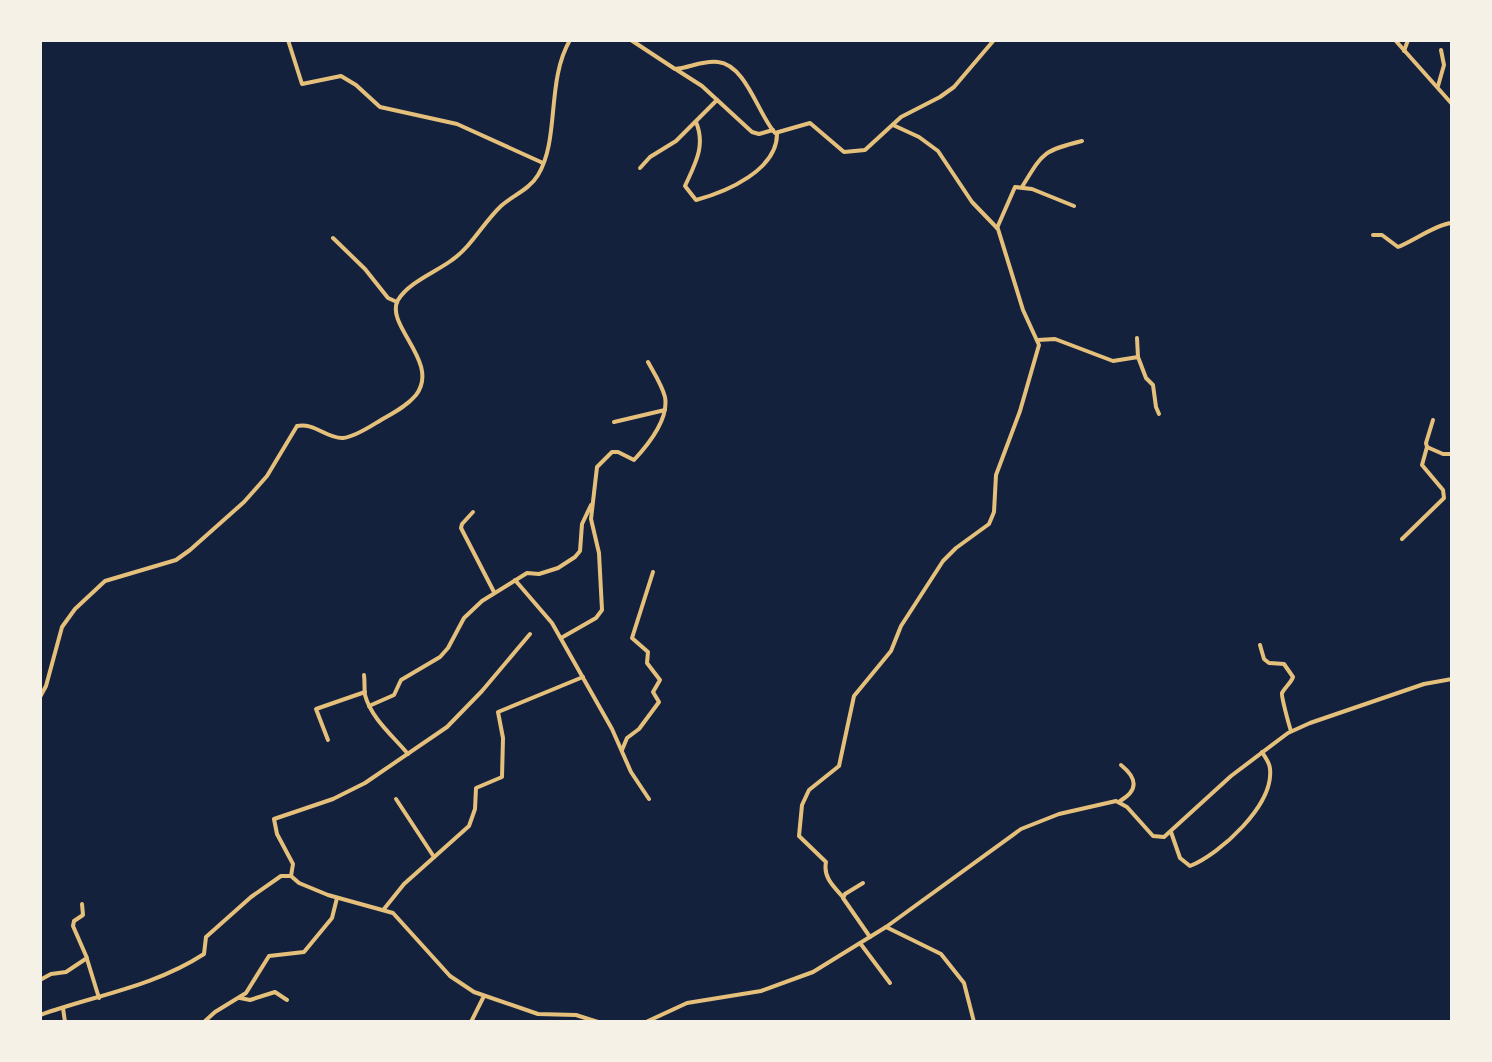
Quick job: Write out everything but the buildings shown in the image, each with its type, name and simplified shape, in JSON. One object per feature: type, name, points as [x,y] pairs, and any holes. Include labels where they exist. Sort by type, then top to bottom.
[{"type":"street","points":[[288,40],[303,85],[341,76],[384,109],[457,124],[543,163]]},
{"type":"street","points":[[40,697],[46,686],[62,627],[75,609],[105,581],[182,557],[261,483],[297,426],[305,425],[346,437],[378,422],[417,394],[422,379],[419,360],[396,315],[397,302],[408,290],[455,258],[501,206],[535,180],[543,163],[556,78],[567,40]]},
{"type":"street","points":[[631,40],[702,86],[752,132],[775,132],[810,123],[841,150],[849,153],[865,150],[901,117],[954,87],[994,40]]},
{"type":"street","points":[[1395,40],[1452,104]]},
{"type":"street","points":[[1404,51],[1408,40]]},
{"type":"street","points":[[1438,87],[1443,71],[1441,50]]},
{"type":"street","points":[[677,70],[717,62],[735,70],[775,132],[776,148],[749,177],[696,200],[685,186],[700,152],[701,135],[696,122]]},
{"type":"street","points":[[640,168],[696,122],[717,100]]},
{"type":"street","points":[[870,937],[829,880],[824,870],[825,861],[799,836],[802,805],[812,787],[839,766],[854,696],[891,651],[901,626],[936,572],[949,553],[989,524],[994,512],[996,475],[1039,349],[997,228],[972,202],[938,151],[919,137],[893,125]]},
{"type":"street","points":[[1022,187],[1043,154],[1082,141]]},
{"type":"street","points":[[997,228],[1011,190],[1015,187],[1074,206]]},
{"type":"street","points":[[1373,235],[1382,235],[1398,247],[1417,240],[1445,223],[1452,223]]},
{"type":"street","points":[[333,238],[365,269],[388,298],[397,302]]},
{"type":"street","points":[[1137,338],[1138,357],[1146,378],[1153,385],[1159,414]]},
{"type":"street","points":[[1038,340],[1055,339],[1113,361],[1138,357]]},
{"type":"street","points":[[561,638],[596,618],[602,610],[599,553],[591,519],[597,467],[608,454],[615,452],[634,460],[648,443],[665,410],[661,387],[648,362]]},
{"type":"street","points":[[614,422],[665,410]]},
{"type":"street","points":[[1402,539],[1444,498],[1443,490],[1422,465],[1433,420]]},
{"type":"street","points":[[1427,447],[1443,454],[1452,454]]},
{"type":"street","points":[[369,706],[394,695],[401,680],[444,654],[464,618],[494,592],[527,573],[539,574],[558,568],[575,557],[580,551],[582,524],[592,503]]},
{"type":"street","points":[[473,512],[461,528],[494,592]]},
{"type":"street","points":[[621,752],[627,738],[639,729],[659,702],[653,692],[659,678],[647,663],[647,650],[632,638],[653,572]]},
{"type":"street","points":[[515,580],[552,623],[649,799]]},
{"type":"street","points":[[291,876],[293,864],[277,834],[274,819],[333,799],[408,754],[459,716],[530,634]]},
{"type":"street","points":[[1260,645],[1264,659],[1269,663],[1284,664],[1293,677],[1281,700],[1289,714],[1291,732]]},
{"type":"street","points":[[364,675],[369,706],[408,754]]},
{"type":"street","points":[[384,909],[404,884],[471,823],[476,788],[502,777],[503,738],[498,712],[583,677]]},
{"type":"street","points":[[1120,801],[1153,836],[1164,837],[1225,782],[1291,732],[1424,684],[1452,679]]},
{"type":"street","points":[[328,740],[316,709],[365,692]]},
{"type":"street","points":[[1171,832],[1180,858],[1190,866],[1208,857],[1229,840],[1254,813],[1268,783],[1271,769],[1262,752]]},
{"type":"street","points":[[646,1022],[687,1003],[745,995],[813,972],[886,927],[1021,829],[1059,814],[1120,801],[1131,794],[1135,786],[1133,777],[1121,765]]},
{"type":"street","points":[[396,799],[434,857]]},
{"type":"street","points":[[43,1022],[41,1015],[136,987],[193,961],[204,954],[206,937],[251,897],[281,876],[291,876],[299,883],[337,898],[393,913],[450,976],[484,996],[538,1014],[576,1015],[598,1022]]},
{"type":"street","points":[[843,897],[863,883]]},
{"type":"street","points":[[204,1022],[252,986],[269,956],[292,956],[304,952],[332,918],[337,898]]},
{"type":"street","points":[[82,904],[83,915],[74,921],[73,926],[99,998]]},
{"type":"street","points":[[886,927],[941,954],[966,989],[974,1022]]},
{"type":"street","points":[[860,943],[890,983]]},
{"type":"street","points":[[40,980],[51,974],[66,972],[87,958]]},
{"type":"street","points":[[240,998],[250,1000],[275,992],[287,1000]]},
{"type":"street","points":[[471,1022],[484,996]]},
{"type":"street","points":[[63,1008],[65,1022]]}]
